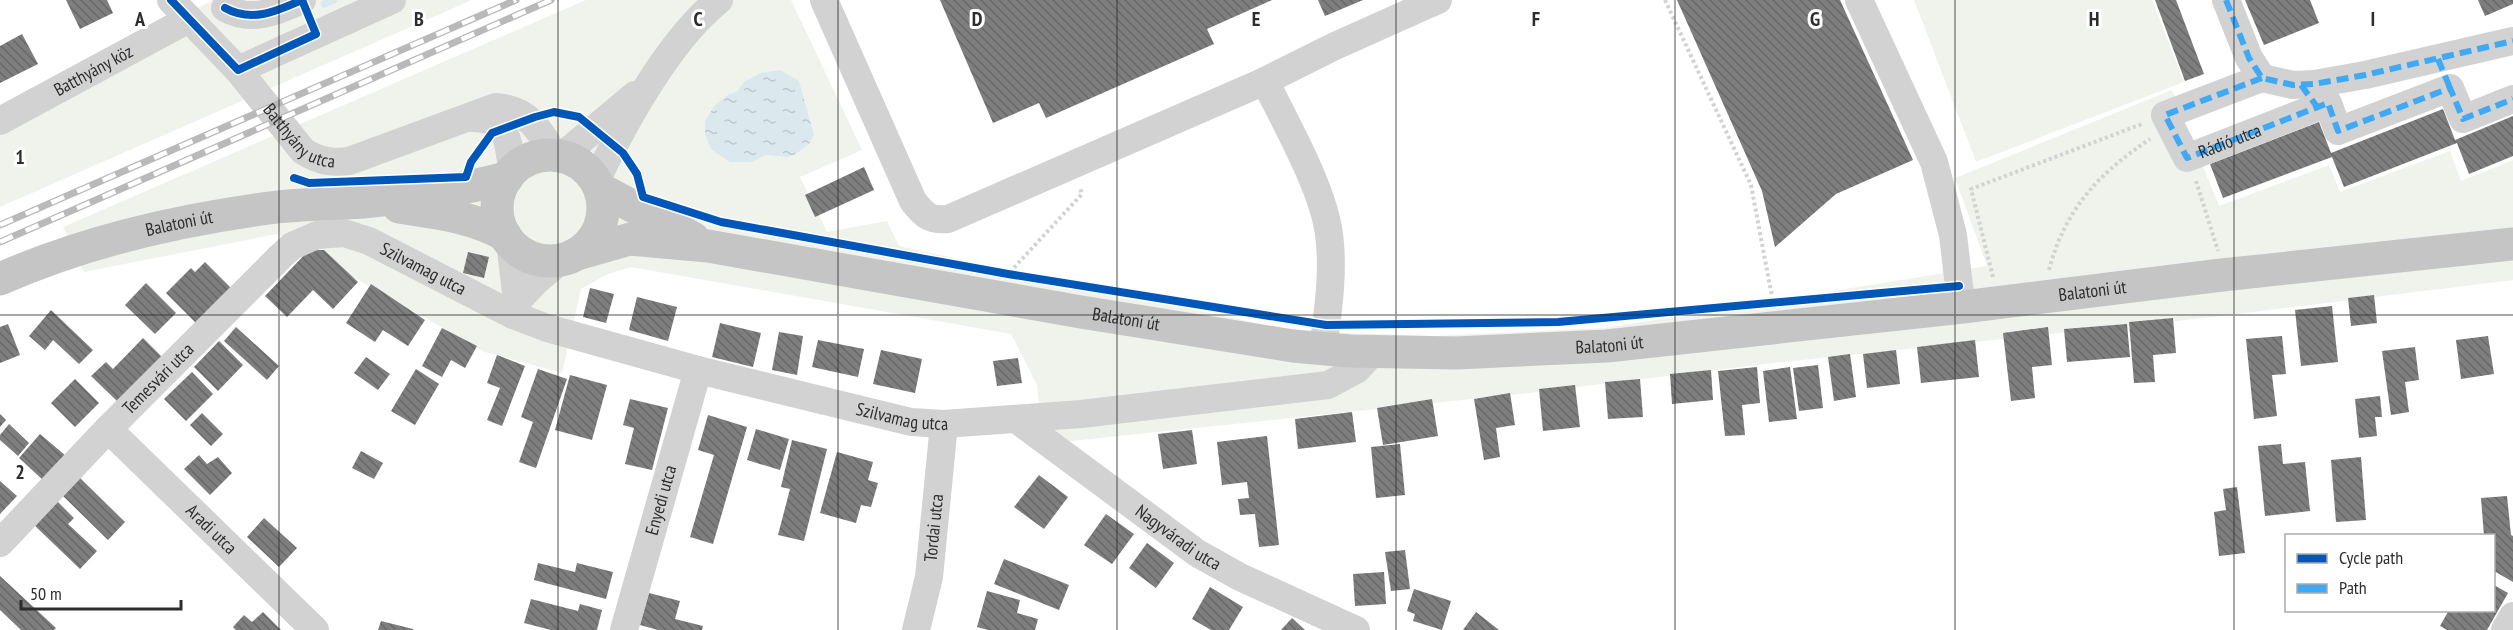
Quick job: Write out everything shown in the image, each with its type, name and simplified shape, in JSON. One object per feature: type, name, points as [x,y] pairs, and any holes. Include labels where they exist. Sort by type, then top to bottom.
[{"type":"main road","points":[[558,155],[576,161],[587,170],[598,185],[603,204],[602,219],[597,234],[587,246],[568,257],[547,261],[520,252],[507,238],[499,221],[498,206],[500,191],[509,174],[532,158],[558,155]]},
{"type":"main road","name":"Balatoni út","points":[[0,279],[67,253],[191,219],[278,207],[365,202],[467,188],[509,174]]},
{"type":"main road","name":"Balatoni út","points":[[598,185],[708,246]]},
{"type":"main road","name":"Balatoni út","points":[[365,202],[465,218],[485,224],[507,238]]},
{"type":"main road","name":"Balatoni út","points":[[568,257],[630,239],[708,246],[1093,314],[1349,350],[1456,353],[1607,346],[1961,297],[2042,296],[2513,244]]},
{"type":"street","points":[[225,8],[238,15],[272,13],[302,0],[316,34]]},
{"type":"street","points":[[238,70],[392,0]]},
{"type":"street","points":[[598,185],[613,146],[648,84],[694,23],[719,0]]},
{"type":"street","points":[[824,0],[913,201],[922,213],[934,221],[948,219],[1067,168],[1265,81],[1335,46],[1438,0]]},
{"type":"street","points":[[1859,0],[1934,162],[1953,235],[1961,297]]},
{"type":"street","points":[[2226,0],[2249,58],[2262,78],[2274,82],[2301,85],[2365,75],[2513,41]]},
{"type":"street","name":"Batthyány utca","points":[[180,10],[238,70],[303,151],[315,159],[330,163],[349,161],[496,107],[510,108],[529,119],[558,155]]},
{"type":"street","name":"Batthyány köz","points":[[0,121],[180,10]]},
{"type":"street","points":[[2438,59],[2463,118],[2513,99]]},
{"type":"street","points":[[2168,121],[2262,78]]},
{"type":"street","points":[[1265,81],[1321,199],[1329,232],[1331,265],[1349,350]]},
{"type":"street","points":[[558,155],[648,84]]},
{"type":"street","points":[[2301,85],[2318,108],[2328,103],[2338,131],[2450,88]]},
{"type":"street","name":"Rádió utca","points":[[2168,121],[2187,158],[2318,108]]},
{"type":"street","points":[[469,117],[484,117],[495,121],[502,128],[510,150],[509,174]]},
{"type":"street","name":"Szilvamag utca","points":[[328,233],[344,233],[369,241],[515,308],[547,328],[698,370],[911,422],[956,417],[1016,419],[1081,414],[1301,388],[1337,382],[1356,370],[1349,350]]},
{"type":"street","name":"Temesvári utca","points":[[0,543],[108,429],[286,251],[306,239],[328,233]]},
{"type":"street","points":[[507,238],[515,308]]},
{"type":"street","points":[[515,308],[536,280],[568,257]]},
{"type":"street","name":"Enyedi utca","points":[[624,630],[698,370]]},
{"type":"street","name":"Tordai utca","points":[[916,630],[929,577],[956,417]]},
{"type":"street","name":"Nagyváradi utca","points":[[1016,419],[1197,553],[1239,577],[1356,630]]},
{"type":"street","name":"Aradi utca","points":[[108,429],[315,630]]},
{"type":"street","points":[[2505,630],[2513,616]]},
{"type":"path","points":[[1665,0],[1751,185],[1774,303]]},
{"type":"path","points":[[1994,280],[1971,189],[2168,121]]},
{"type":"path","points":[[2042,296],[2054,250],[2083,198],[2101,176],[2168,121]]},
{"type":"path","points":[[2187,158],[2191,162],[2216,242],[2222,275]]},
{"type":"path","points":[[1008,274],[1082,194],[1078,182],[1067,168]]},
{"type":"path","points":[[996,272],[1019,276]]},
{"type":"path","points":[[1762,304],[1785,302]]},
{"type":"shaded area","points":[[213,0],[232,0],[238,5],[249,0],[472,0],[0,207],[0,110]]},
{"type":"shaded area","points":[[586,0],[791,0],[862,150],[800,177],[827,232],[887,221],[899,246],[1293,331],[1434,336],[1605,328],[1987,266],[1955,178],[2172,90],[2219,206],[2329,165],[2340,192],[2450,151],[2461,181],[2513,160],[2513,280],[2204,318],[1043,444],[1037,385],[1011,334],[631,267],[608,274],[581,289],[562,373],[485,352],[277,234],[84,272],[63,227]]},
{"type":"shaded area","points":[[1914,0],[2152,0],[2184,82],[1976,162]]},
{"type":"water","points":[[780,70],[799,81],[814,135],[810,143],[788,157],[766,155],[752,162],[730,162],[711,149],[705,134],[705,121],[715,105],[737,91],[745,81],[761,73]]},
{"type":"building","points":[[66,0],[107,0],[113,13],[80,29]]},
{"type":"building","points":[[940,0],[1272,0],[1207,29],[1214,44],[1046,118],[1039,103],[993,123]]},
{"type":"building","points":[[1318,0],[1363,0],[1325,16]]},
{"type":"building","points":[[1677,0],[1840,0],[1913,160],[1836,194],[1775,247],[1762,191]]},
{"type":"building","points":[[2155,0],[2176,0],[2204,74],[2185,81]]},
{"type":"building","points":[[2245,0],[2310,0],[2319,23],[2264,45]]},
{"type":"building","points":[[2478,0],[2513,0],[2513,4],[2485,16]]},
{"type":"building","points":[[22,34],[38,64],[0,83],[0,46]]},
{"type":"building","points":[[2443,109],[2455,140],[2513,116],[2513,156],[2469,174],[2457,143],[2344,187],[2332,157],[2223,198],[2210,164],[2319,122],[2331,153]]},
{"type":"building","points":[[864,167],[874,190],[815,217],[805,195]]},
{"type":"building","points":[[309,250],[324,250],[358,282],[333,309],[313,290],[287,317],[265,296]]},
{"type":"building","points":[[468,252],[489,257],[484,278],[463,273]]},
{"type":"building","points":[[205,262],[231,288],[196,323],[166,293],[191,268],[195,272]]},
{"type":"building","points":[[146,283],[176,313],[155,334],[125,305]]},
{"type":"building","points":[[371,284],[425,320],[408,346],[383,330],[375,342],[346,323]]},
{"type":"building","points":[[590,288],[614,294],[606,323],[583,317]]},
{"type":"building","points":[[2374,295],[2377,323],[2351,326],[2348,298]]},
{"type":"building","points":[[637,297],[677,307],[668,341],[629,330]]},
{"type":"building","points":[[2332,306],[2338,362],[2301,366],[2295,310]]},
{"type":"building","points":[[51,310],[93,350],[79,364],[53,340],[45,350],[29,336]]},
{"type":"building","points":[[2173,318],[2176,353],[2153,355],[2155,382],[2134,383],[2129,322]]},
{"type":"building","points":[[720,323],[761,333],[753,367],[712,357]]},
{"type":"building","points":[[8,324],[20,355],[0,363],[0,327]]},
{"type":"building","points":[[2127,324],[2130,357],[2067,362],[2064,329]]},
{"type":"building","points":[[236,327],[279,366],[267,380],[224,341]]},
{"type":"building","points":[[2048,327],[2052,365],[2032,367],[2035,398],[2011,401],[2003,333]]},
{"type":"building","points":[[442,328],[477,346],[465,368],[451,360],[442,377],[422,366]]},
{"type":"building","points":[[779,332],[803,336],[797,375],[772,370]]},
{"type":"building","points":[[2282,336],[2286,374],[2272,375],[2277,416],[2254,419],[2246,339]]},
{"type":"building","points":[[2488,336],[2494,374],[2461,379],[2456,340]]},
{"type":"building","points":[[143,338],[162,357],[118,402],[91,376],[106,362],[113,369]]},
{"type":"building","points":[[818,340],[864,349],[858,377],[812,367]]},
{"type":"building","points":[[1975,340],[1979,377],[1921,383],[1917,347]]},
{"type":"building","points":[[219,341],[243,365],[218,391],[194,367]]},
{"type":"building","points":[[2415,347],[2419,380],[2405,382],[2409,412],[2391,415],[2382,351]]},
{"type":"building","points":[[881,350],[922,359],[915,393],[873,384]]},
{"type":"building","points":[[1896,350],[1900,384],[1867,388],[1863,354]]},
{"type":"building","points":[[1850,354],[1856,397],[1834,401],[1828,357]]},
{"type":"building","points":[[497,355],[525,366],[502,426],[487,420],[500,388],[487,383]]},
{"type":"building","points":[[366,357],[390,374],[378,390],[354,373]]},
{"type":"building","points":[[1018,358],[1022,383],[997,386],[993,361]]},
{"type":"building","points":[[1818,365],[1823,408],[1799,411],[1793,368]]},
{"type":"building","points":[[1757,367],[1760,403],[1742,405],[1745,435],[1725,436],[1718,371]]},
{"type":"building","points":[[1790,367],[1797,419],[1769,422],[1763,371]]},
{"type":"building","points":[[416,369],[439,384],[415,425],[391,411]]},
{"type":"building","points":[[538,369],[567,379],[536,468],[519,462],[533,422],[521,417]]},
{"type":"building","points":[[1711,370],[1713,400],[1672,404],[1670,374]]},
{"type":"building","points":[[192,372],[213,394],[186,421],[164,399]]},
{"type":"building","points":[[570,375],[607,385],[592,440],[555,430]]},
{"type":"building","points":[[75,379],[99,403],[75,427],[51,403]]},
{"type":"building","points":[[1640,379],[1643,417],[1608,419],[1605,382]]},
{"type":"building","points":[[1575,385],[1580,427],[1543,431],[1539,389]]},
{"type":"building","points":[[1510,393],[1515,425],[1496,428],[1500,457],[1484,460],[1474,399]]},
{"type":"building","points":[[2380,396],[2382,417],[2375,417],[2377,436],[2359,438],[2355,399]]},
{"type":"building","points":[[630,399],[668,408],[652,470],[625,464],[634,428],[623,425]]},
{"type":"building","points":[[1432,399],[1438,436],[1383,445],[1377,408]]},
{"type":"building","points":[[1352,412],[1356,442],[1298,449],[1295,419]]},
{"type":"building","points":[[202,413],[223,434],[211,446],[190,425]]},
{"type":"building","points":[[0,414],[6,420],[0,427]]},
{"type":"building","points":[[708,415],[747,427],[713,544],[690,537],[714,455],[698,450]]},
{"type":"building","points":[[9,424],[29,443],[18,456],[0,440],[0,435]]},
{"type":"building","points":[[756,429],[789,439],[780,470],[747,460]]},
{"type":"building","points":[[1192,430],[1197,464],[1163,469],[1158,434]]},
{"type":"building","points":[[40,434],[66,456],[44,481],[19,458]]},
{"type":"building","points":[[1267,436],[1279,545],[1259,547],[1255,514],[1240,515],[1238,499],[1249,498],[1247,482],[1222,485],[1217,442]]},
{"type":"building","points":[[792,440],[827,449],[804,541],[778,535],[790,489],[781,487]]},
{"type":"building","points":[[1400,444],[1405,495],[1376,498],[1371,447]]},
{"type":"building","points":[[2281,444],[2283,464],[2305,462],[2310,511],[2265,516],[2258,446]]},
{"type":"building","points":[[361,451],[383,463],[374,479],[352,468]]},
{"type":"building","points":[[837,452],[873,462],[868,480],[878,483],[871,507],[861,505],[856,523],[820,513]]},
{"type":"building","points":[[199,455],[207,464],[218,457],[232,473],[210,495],[184,469]]},
{"type":"building","points":[[2361,457],[2366,520],[2336,522],[2331,460]]},
{"type":"building","points":[[77,475],[125,522],[108,540],[60,493]]},
{"type":"building","points":[[1039,475],[1068,497],[1044,529],[1014,507]]},
{"type":"building","points":[[0,481],[17,496],[0,514]]},
{"type":"building","points":[[2237,487],[2245,553],[2219,556],[2214,512],[2226,510],[2223,489]]},
{"type":"building","points":[[2507,496],[2511,535],[2513,536],[2513,582],[2495,572],[2495,534],[2484,534],[2481,498]]},
{"type":"building","points":[[55,499],[74,518],[68,524],[97,551],[80,569],[32,523]]},
{"type":"building","points":[[1106,514],[1134,534],[1112,564],[1084,545]]},
{"type":"building","points":[[264,518],[297,548],[279,567],[247,537]]},
{"type":"building","points":[[1147,543],[1174,563],[1156,588],[1129,568]]},
{"type":"building","points":[[1405,550],[1410,589],[1391,591],[1385,552]]},
{"type":"building","points":[[1004,559],[1069,585],[1059,610],[994,584]]},
{"type":"building","points":[[538,563],[575,572],[577,563],[613,572],[606,599],[534,580]]},
{"type":"building","points":[[1384,572],[1386,604],[1355,606],[1353,574]]},
{"type":"building","points":[[0,576],[56,628],[54,630],[21,630],[0,610]]},
{"type":"building","points":[[2495,586],[2508,593],[2487,630],[2447,630],[2440,626],[2448,612],[2495,612]]},
{"type":"building","points":[[1210,587],[1243,607],[1229,630],[1211,630],[1192,619]]},
{"type":"building","points":[[1414,589],[1451,601],[1442,630],[1413,621],[1415,614],[1407,611]]},
{"type":"building","points":[[987,591],[1020,600],[1017,613],[1038,619],[1035,630],[988,630],[977,627]]},
{"type":"building","points":[[649,593],[680,601],[675,619],[703,626],[702,630],[658,630],[640,625]]},
{"type":"building","points":[[531,599],[578,611],[580,604],[602,610],[597,630],[551,630],[524,623]]},
{"type":"building","points":[[263,612],[281,630],[236,630],[233,627],[244,615],[252,622]]},
{"type":"building","points":[[1476,612],[1499,630],[1463,630]]},
{"type":"building","points":[[1292,618],[1305,630],[1281,630]]},
{"type":"building","points":[[381,621],[413,629],[413,630],[378,630]]},
{"type":"waterway","points":[[324,4],[334,0]]},
{"type":"railway","points":[[0,225],[516,0]]},
{"type":"railway","points":[[0,242],[551,0]]},
{"type":"marked path","points":[[2226,0],[2249,58],[2262,78],[2293,85],[2314,84],[2365,75],[2513,41]]},
{"type":"marked path","points":[[2438,59],[2450,88]]},
{"type":"marked path","points":[[2262,78],[2165,115],[2187,158],[2328,103],[2338,131],[2450,88],[2463,119],[2513,99]]},
{"type":"marked path","points":[[2301,85],[2318,108]]},
{"type":"cycle path","points":[[171,0],[238,70],[316,34],[302,0]]},
{"type":"cycle path","points":[[225,8],[245,15],[255,15],[274,11],[302,0]]},
{"type":"cycle path","points":[[294,178],[309,183],[466,177],[471,162],[492,133],[554,112],[579,117],[623,153],[637,174],[643,197],[721,222],[1008,274],[1326,325],[1558,322],[1959,286]]}]
